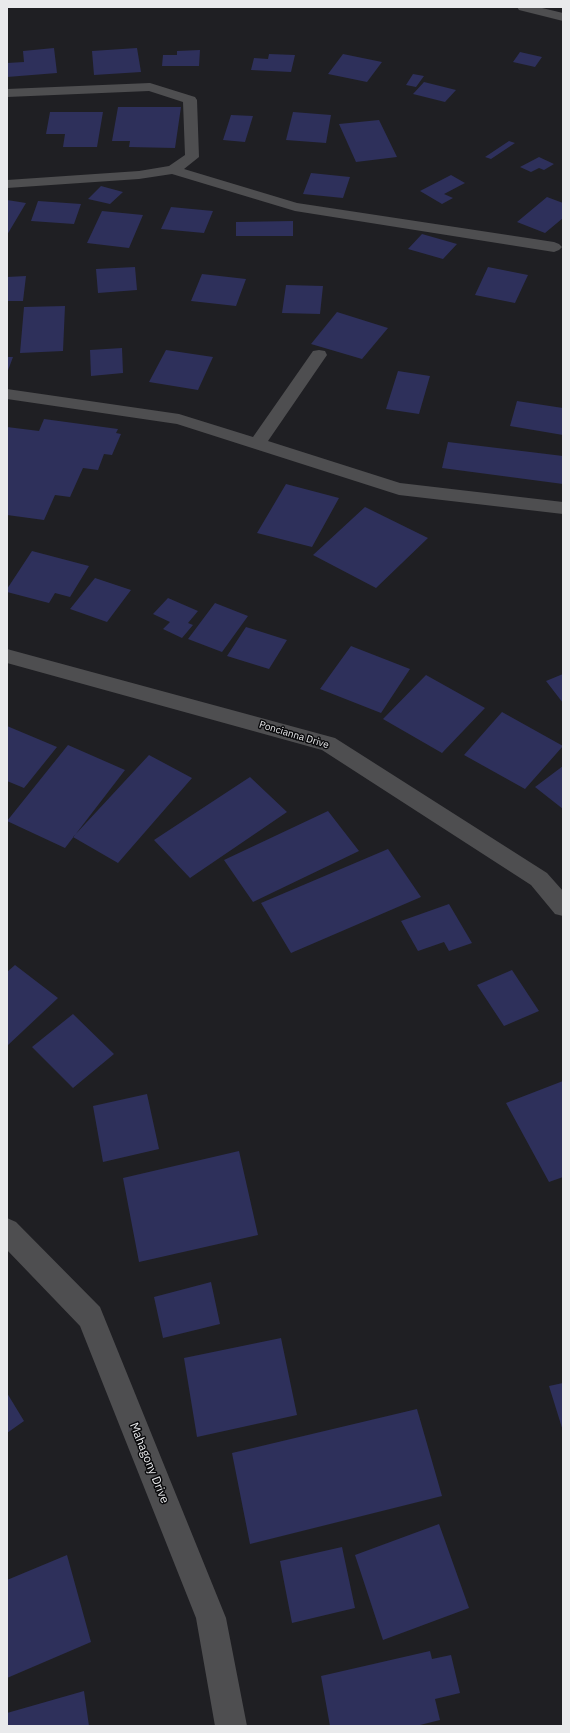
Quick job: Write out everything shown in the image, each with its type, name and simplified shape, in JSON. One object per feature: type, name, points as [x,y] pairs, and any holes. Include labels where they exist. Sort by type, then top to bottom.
[{"type":"street","points":[[523,7],[563,17]]},
{"type":"street","points":[[7,93],[150,87],[190,100],[192,157],[172,170],[139,176],[7,184]]},
{"type":"street","points":[[172,170],[295,207],[554,247]]},
{"type":"street","points":[[257,444],[319,355]]},
{"type":"street","points":[[7,394],[58,403],[179,419],[399,489],[563,508]]},
{"type":"street","name":"Poncianna Drive","points":[[7,656],[328,744],[539,879],[563,907]]},
{"type":"street","name":"Mahagony Drive","points":[[7,1231],[90,1317],[211,1618],[231,1726]]},
{"type":"building","points":[[54,48],[57,73],[7,77],[7,63],[24,62],[23,51]]},
{"type":"building","points":[[137,48],[141,72],[94,75],[92,51]]},
{"type":"building","points":[[200,50],[199,66],[162,66],[163,55],[177,55],[177,51]]},
{"type":"building","points":[[520,52],[542,57],[535,67],[513,62]]},
{"type":"building","points":[[269,54],[295,55],[291,72],[251,70],[254,58],[268,59]]},
{"type":"building","points":[[343,54],[382,62],[367,82],[328,74]]},
{"type":"building","points":[[413,74],[424,76],[416,87],[406,85]]},
{"type":"building","points":[[424,82],[456,90],[445,102],[413,94]]},
{"type":"building","points":[[118,107],[181,107],[175,148],[129,147],[130,141],[112,141]]},
{"type":"building","points":[[50,112],[103,112],[97,147],[63,147],[65,134],[46,134]]},
{"type":"building","points":[[293,112],[331,115],[326,143],[286,140]]},
{"type":"building","points":[[231,115],[253,116],[245,142],[223,140]]},
{"type":"building","points":[[379,120],[397,157],[356,162],[339,124]]},
{"type":"building","points":[[509,141],[515,143],[491,159],[485,157]]},
{"type":"building","points":[[539,157],[554,164],[544,170],[539,168],[531,172],[520,167]]},
{"type":"building","points":[[311,173],[350,177],[343,198],[303,194]]},
{"type":"building","points":[[451,175],[465,183],[444,194],[453,198],[442,204],[420,191]]},
{"type":"building","points":[[101,186],[123,192],[110,204],[88,199]]},
{"type":"building","points":[[547,197],[563,203],[563,218],[545,233],[517,222]]},
{"type":"building","points":[[7,200],[26,203],[7,235]]},
{"type":"building","points":[[38,201],[81,204],[74,224],[31,221]]},
{"type":"building","points":[[171,207],[213,211],[204,233],[161,229]]},
{"type":"building","points":[[102,211],[143,215],[129,248],[87,243]]},
{"type":"building","points":[[293,221],[293,236],[236,236],[236,222]]},
{"type":"building","points":[[422,234],[457,244],[443,259],[408,249]]},
{"type":"building","points":[[135,267],[137,290],[98,293],[96,269]]},
{"type":"building","points":[[488,267],[528,275],[515,303],[475,295]]},
{"type":"building","points":[[202,274],[246,279],[236,306],[191,301]]},
{"type":"building","points":[[26,276],[23,301],[7,301],[7,277]]},
{"type":"building","points":[[286,285],[323,286],[320,314],[282,313]]},
{"type":"building","points":[[65,306],[63,351],[20,353],[24,307]]},
{"type":"building","points":[[337,312],[388,328],[362,359],[311,344]]},
{"type":"building","points":[[122,348],[123,373],[91,376],[90,350]]},
{"type":"building","points":[[166,350],[213,357],[198,390],[149,382]]},
{"type":"building","points":[[7,357],[13,357],[7,373]]},
{"type":"building","points":[[398,371],[430,376],[419,414],[386,409]]},
{"type":"building","points":[[517,401],[563,408],[563,435],[510,426]]},
{"type":"building","points":[[44,419],[118,429],[116,433],[121,434],[112,455],[104,454],[98,470],[83,468],[70,497],[55,495],[44,520],[7,515],[7,427],[39,431]]},
{"type":"building","points":[[448,442],[563,456],[563,484],[442,468]]},
{"type":"building","points":[[286,484],[339,498],[312,547],[257,533]]},
{"type":"building","points":[[365,507],[428,538],[376,588],[313,555]]},
{"type":"building","points":[[32,551],[89,566],[70,597],[55,593],[49,603],[7,592],[7,589]]},
{"type":"building","points":[[95,578],[131,590],[107,622],[70,609]]},
{"type":"building","points":[[168,598],[198,611],[188,623],[193,625],[182,638],[163,629],[170,622],[153,614]]},
{"type":"building","points":[[215,603],[248,616],[222,652],[188,639]]},
{"type":"building","points":[[246,627],[287,640],[269,669],[227,656]]},
{"type":"building","points":[[351,646],[410,669],[381,713],[320,689]]},
{"type":"building","points":[[563,674],[563,703],[546,681]]},
{"type":"building","points":[[426,675],[485,708],[442,753],[383,719]]},
{"type":"building","points":[[502,712],[563,746],[525,789],[464,755]]},
{"type":"building","points":[[7,726],[57,747],[24,788],[7,781]]},
{"type":"building","points":[[68,745],[125,770],[65,848],[7,821]]},
{"type":"building","points":[[149,755],[192,778],[118,863],[73,837]]},
{"type":"building","points":[[563,766],[563,809],[535,787]]},
{"type":"building","points":[[250,777],[287,812],[190,878],[154,840]]},
{"type":"building","points":[[328,811],[359,851],[253,902],[224,860]]},
{"type":"building","points":[[388,849],[421,897],[291,953],[261,903]]},
{"type":"building","points":[[449,904],[472,943],[449,951],[444,942],[418,951],[401,921]]},
{"type":"building","points":[[15,965],[58,998],[7,1046],[7,972]]},
{"type":"building","points":[[512,970],[539,1011],[504,1026],[477,985]]},
{"type":"building","points":[[73,1014],[114,1054],[73,1088],[32,1047]]},
{"type":"building","points":[[563,1081],[563,1177],[549,1182],[506,1103]]},
{"type":"building","points":[[147,1094],[159,1149],[103,1162],[93,1106]]},
{"type":"building","points":[[239,1151],[258,1235],[139,1262],[123,1178]]},
{"type":"building","points":[[211,1282],[220,1324],[163,1338],[154,1297]]},
{"type":"building","points":[[281,1338],[297,1415],[197,1437],[184,1358]]},
{"type":"building","points":[[563,1383],[563,1431],[549,1386]]},
{"type":"building","points":[[7,1393],[24,1421],[7,1433]]},
{"type":"building","points":[[417,1409],[442,1496],[250,1544],[232,1453]]},
{"type":"building","points":[[439,1524],[469,1608],[383,1640],[355,1555]]},
{"type":"building","points":[[342,1547],[355,1608],[292,1623],[280,1561]]},
{"type":"building","points":[[67,1555],[91,1642],[7,1678],[7,1580]]},
{"type":"building","points":[[430,1651],[432,1659],[451,1655],[460,1693],[435,1699],[440,1720],[416,1726],[330,1726],[321,1676]]},
{"type":"building","points":[[84,1691],[89,1726],[7,1726],[7,1713]]}]
